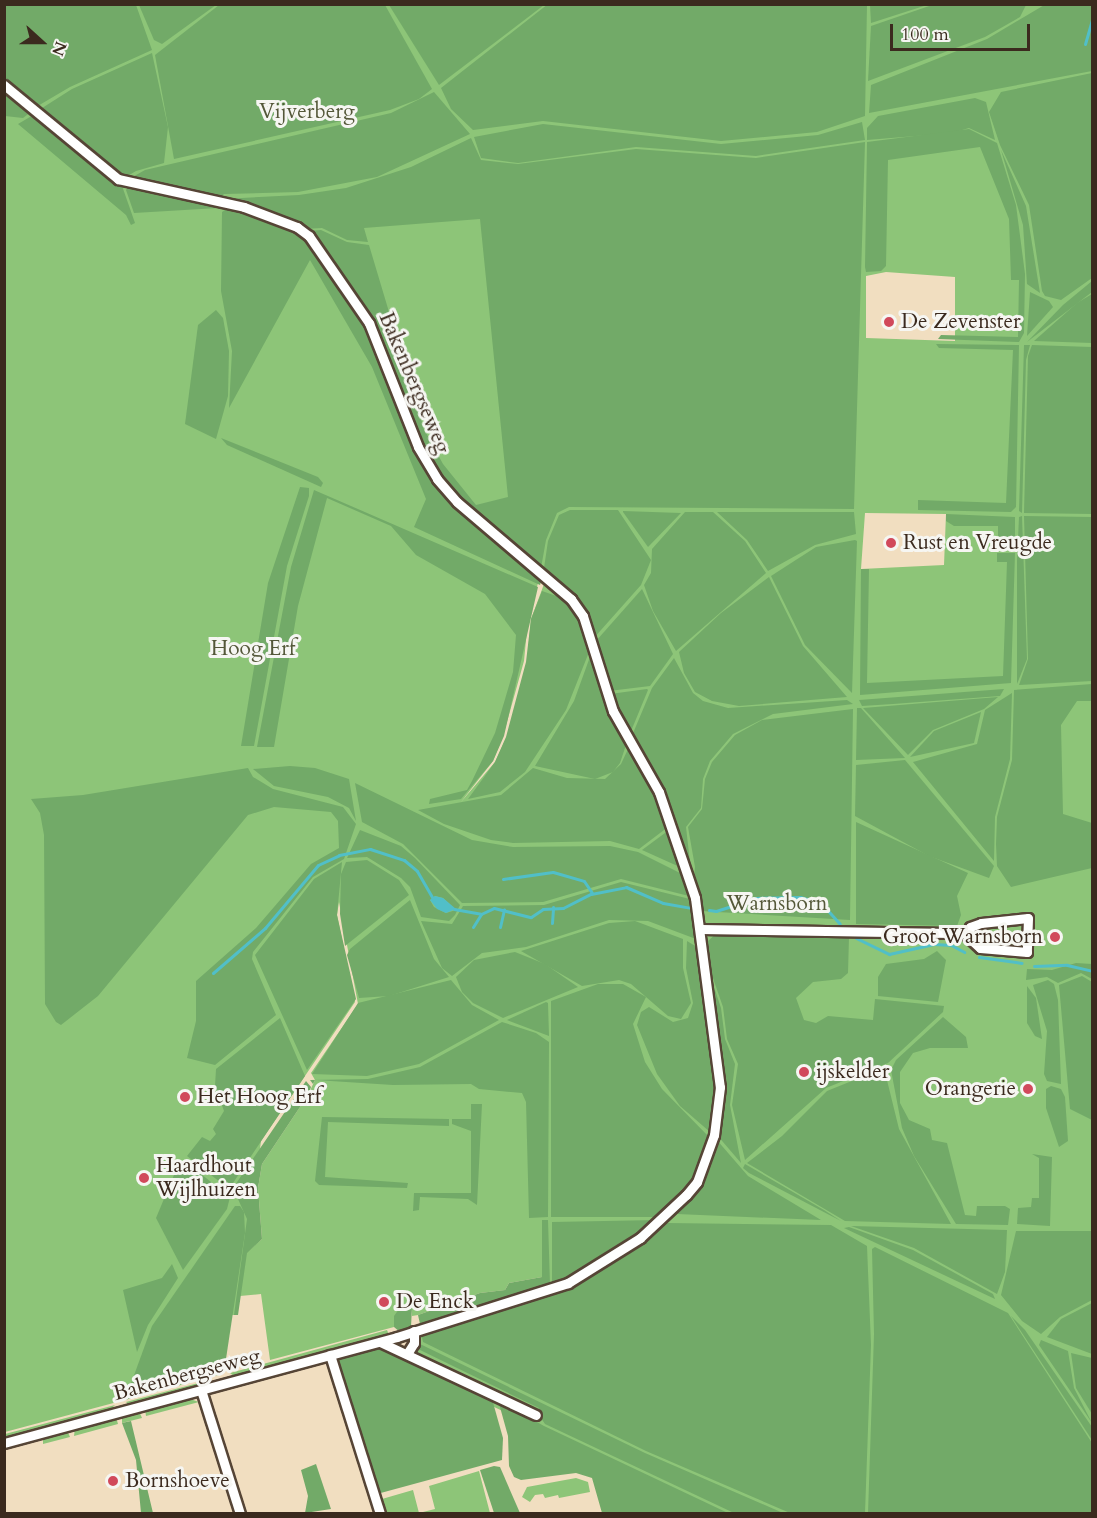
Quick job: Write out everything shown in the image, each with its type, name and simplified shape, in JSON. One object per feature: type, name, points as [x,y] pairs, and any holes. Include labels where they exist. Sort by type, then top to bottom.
[{"type":"street","name":"Bakenbergseweg","points":[[4,85],[118,179],[244,207],[297,227],[319,247],[369,323],[418,447],[437,479],[466,510],[571,599],[583,616],[613,711],[667,812],[702,929],[701,960],[720,1088],[714,1135],[697,1182],[665,1218],[585,1273],[508,1304],[379,1342],[4,1443]]},
{"type":"street","points":[[1028,918],[1027,952],[974,946],[968,933],[970,927],[981,922],[1028,918]]},
{"type":"street","points":[[702,929],[968,933]]},
{"type":"street","points":[[407,1354],[414,1343],[414,1331]]},
{"type":"street","points":[[379,1342],[536,1415]]},
{"type":"street","points":[[330,1355],[380,1514]]},
{"type":"street","points":[[201,1390],[240,1514]]},
{"type":"green space","points":[[548,4],[867,5],[865,116],[817,132],[721,141],[543,121],[473,130],[451,109],[441,88]]},
{"type":"green space","points":[[870,4],[927,5],[871,23]]},
{"type":"green space","points":[[935,4],[1026,5],[1020,17],[985,37],[868,81],[871,26]]},
{"type":"green space","points":[[1046,4],[1092,5],[1092,71],[869,113],[871,85],[987,39]]},
{"type":"green space","points":[[5,5],[1092,5],[1092,1513],[718,1513],[399,1362],[420,1334],[542,1295],[542,1277],[509,1283],[505,1290],[480,1293],[418,1315],[412,1316],[412,1307],[399,1309],[394,1327],[270,1360],[261,1294],[240,1296],[237,1315],[231,1315],[222,1374],[5,1432],[5,88],[117,182],[244,210],[308,238],[341,280],[368,324],[403,417],[436,480],[456,503],[540,576],[528,619],[524,661],[503,736],[493,761],[461,802],[495,762],[507,736],[527,662],[531,619],[547,576],[459,501],[438,477],[420,447],[371,322],[312,235],[299,225],[245,204],[130,181],[112,173],[5,82]],"holes":[[[886,272],[955,277],[955,341],[866,338],[866,276]],[[865,513],[946,514],[944,565],[861,569]],[[339,902],[358,1004],[311,1073],[315,1080],[308,1095],[262,1164],[258,1188],[262,1239],[247,1252],[261,1141],[355,1002],[337,915]]]},
{"type":"green space","points":[[5,5],[136,5],[152,50],[70,87],[36,107],[5,82]]},
{"type":"green space","points":[[139,5],[216,5],[162,44],[154,40]]},
{"type":"green space","name":"Vijverberg","points":[[219,5],[385,5],[432,89],[419,99],[390,110],[174,159],[155,55]]},
{"type":"green space","points":[[389,5],[544,5],[439,85]]},
{"type":"green space","points":[[152,53],[168,127],[164,163],[136,171],[124,178],[39,110],[72,89]]},
{"type":"green space","points":[[1092,73],[1092,278],[1061,300],[1045,296],[1042,291],[1029,205],[1000,145],[989,112],[1001,92]]},
{"type":"green space","points":[[4,88],[32,111],[23,118],[5,116]]},
{"type":"green space","points":[[434,92],[470,134],[377,177],[298,192],[224,194],[218,200],[129,179],[145,170],[391,113]]},
{"type":"green space","points":[[975,98],[986,102],[995,140],[969,128],[952,133],[867,140],[867,128],[878,116]]},
{"type":"green space","points":[[35,114],[121,183],[135,223],[131,225],[126,215],[18,124]]},
{"type":"green space","points":[[862,122],[865,140],[756,156],[636,147],[518,163],[481,158],[474,137],[543,124],[721,144],[818,135]]},
{"type":"green space","points":[[969,129],[997,143],[1016,205],[1025,274],[1024,333],[1019,342],[938,339],[941,335],[1018,337],[1019,280],[1011,280],[1009,219],[980,147],[888,160],[886,266],[881,271],[866,272],[867,142]]},
{"type":"green space","points":[[471,138],[481,160],[518,164],[636,149],[756,158],[865,142],[854,509],[569,507],[557,513],[546,540],[541,568],[493,532],[438,478],[419,447],[371,322],[309,231],[321,230],[347,242],[369,245],[424,429],[443,464],[476,505],[508,497],[480,219],[364,228],[368,242],[347,240],[322,228],[304,229],[223,199],[299,195],[346,188],[411,167]]},
{"type":"green space","points":[[1001,150],[1026,206],[1040,293],[1027,284],[1023,225]]},
{"type":"green space","points":[[129,185],[216,205],[218,208],[134,213],[126,190]]},
{"type":"green space","points":[[229,207],[275,221],[308,238],[353,298],[436,480],[542,579],[540,585],[414,527],[426,499],[372,367],[310,260],[229,408],[232,351],[221,291],[222,212]]},
{"type":"green space","points":[[1092,281],[1092,292],[1027,342],[1063,305]]},
{"type":"green space","points":[[1030,292],[1049,301],[1053,307],[1027,336]]},
{"type":"green space","points":[[1092,294],[1092,343],[1034,341],[1077,303]]},
{"type":"green space","points":[[216,310],[223,318],[229,351],[228,396],[216,439],[185,424],[198,325]]},
{"type":"green space","points":[[936,344],[1019,345],[1016,507],[1011,512],[918,510],[918,500],[1006,503],[1013,350],[939,348]]},
{"type":"green space","points":[[1024,345],[1030,345],[1026,360],[1022,513],[1019,511]]},
{"type":"green space","points":[[1032,345],[1092,347],[1092,514],[1024,513],[1028,356]]},
{"type":"green space","points":[[221,438],[318,477],[323,483],[321,487],[227,445]]},
{"type":"green space","points":[[300,487],[309,488],[309,496],[287,566],[254,746],[241,746],[268,583]]},
{"type":"green space","points":[[314,490],[538,587],[504,736],[493,761],[461,799],[429,804],[430,799],[467,790],[472,781],[495,733],[513,672],[516,635],[485,594],[416,555],[391,526],[327,498],[298,606],[274,747],[257,747],[291,567]]},
{"type":"green space","points":[[570,510],[618,510],[651,560],[641,585],[593,639],[585,615],[544,568],[548,541],[559,515]]},
{"type":"green space","points":[[623,511],[681,513],[648,547]]},
{"type":"green space","points":[[685,512],[713,512],[745,541],[766,573],[676,651],[653,611],[644,585],[651,573],[652,549]]},
{"type":"green space","points":[[717,512],[854,512],[856,534],[815,545],[768,571],[747,540]]},
{"type":"green space","points":[[946,514],[1015,517],[1015,547],[998,548],[998,526],[954,526],[946,521]]},
{"type":"green space","points":[[1022,516],[1027,659],[1017,684],[1017,561],[1019,517]]},
{"type":"green space","points":[[1024,516],[1092,517],[1092,681],[1019,685],[1028,659]]},
{"type":"green space","points":[[857,541],[852,693],[805,645],[771,576],[816,547]]},
{"type":"green space","points":[[997,553],[1015,553],[1011,683],[860,695],[861,569],[869,569],[867,683],[1003,676],[1007,562],[997,562]]},
{"type":"green space","points":[[769,577],[803,646],[847,697],[739,706],[712,701],[695,692],[684,673],[679,652],[721,613]]},
{"type":"green space","points":[[642,589],[673,654],[650,686],[609,691],[596,641]]},
{"type":"green space","points":[[542,591],[565,599],[582,617],[589,652],[566,710],[525,772],[500,792],[468,799],[495,762],[506,737],[526,662],[531,619]]},
{"type":"green space","points":[[591,654],[627,742],[620,763],[613,772],[595,779],[535,766],[574,701]]},
{"type":"green space","points":[[674,658],[693,693],[703,701],[728,708],[847,700],[853,704],[773,714],[733,734],[710,761],[703,779],[701,808],[686,827],[692,880],[631,738],[652,688]]},
{"type":"green space","points":[[1092,684],[1092,701],[1077,701],[1061,725],[1063,814],[1092,823],[1092,868],[1011,887],[997,866],[996,844],[997,817],[1012,760],[1014,690]]},
{"type":"green space","points":[[1004,689],[1000,696],[862,706],[859,700]]},
{"type":"green space","points":[[648,690],[629,736],[610,694]]},
{"type":"green space","points":[[1012,693],[1010,759],[995,817],[994,861],[913,762],[977,744],[985,710]]},
{"type":"green space","points":[[998,697],[984,709],[933,730],[908,755],[863,708]]},
{"type":"green space","points":[[857,708],[861,708],[905,758],[856,760]]},
{"type":"green space","name":"Warnsborn","points":[[853,709],[850,920],[701,911],[693,885],[695,867],[688,827],[702,809],[705,779],[712,762],[735,735],[762,720]]},
{"type":"green space","points":[[981,712],[974,743],[910,757],[934,731]]},
{"type":"green space","points":[[629,747],[657,793],[668,827],[639,849],[610,841],[513,843],[491,840],[444,824],[418,810],[501,795],[533,768],[567,778],[605,779],[621,764]]},
{"type":"green space","points":[[905,760],[994,866],[989,878],[929,856],[855,816],[856,765]]},
{"type":"green space","points":[[290,766],[315,768],[349,779],[356,821],[349,808],[328,797],[274,786],[253,769]]},
{"type":"green space","points":[[248,768],[253,777],[273,789],[343,807],[356,824],[344,859],[313,877],[253,952],[252,959],[276,1015],[215,1065],[187,1058],[196,1021],[196,981],[256,928],[311,864],[339,848],[338,821],[331,812],[274,807],[248,815],[98,996],[61,1025],[56,1022],[45,1004],[44,835],[40,813],[31,799],[83,795]]},
{"type":"green space","points":[[355,783],[472,840],[513,847],[610,846],[638,852],[682,874],[693,897],[621,879],[543,902],[462,903],[403,844],[362,822]]},
{"type":"green space","points":[[856,822],[968,873],[957,896],[961,915],[957,926],[856,924]]},
{"type":"green space","points":[[360,830],[401,846],[460,905],[449,921],[421,917],[410,887],[401,878],[367,857],[347,858]],"holes":[[[435,896],[443,898],[456,910],[446,913],[434,907],[430,900]]]},
{"type":"green space","points":[[669,830],[682,868],[642,850]]},
{"type":"green space","points":[[367,860],[399,880],[409,895],[345,946],[340,914],[341,874],[346,862]]},
{"type":"green space","points":[[342,862],[337,915],[356,999],[307,1070],[255,955],[314,879]]},
{"type":"green space","points":[[621,882],[694,900],[696,939],[648,921],[609,920],[526,947],[482,953],[452,976],[442,968],[421,921],[452,924],[463,906],[544,905]]},
{"type":"green space","points":[[410,900],[434,959],[449,977],[389,996],[359,998],[347,955],[350,949]]},
{"type":"green space","points":[[635,921],[683,939],[683,968],[691,1003],[681,1019],[668,1016],[631,984],[619,980],[582,986],[521,951],[609,923]]},
{"type":"green space","points":[[719,931],[845,934],[849,937],[848,973],[841,979],[813,982],[796,998],[804,1020],[816,1023],[828,1016],[873,1020],[875,999],[944,1006],[943,1012],[888,1063],[826,1088],[745,1160],[732,1105],[738,1064],[727,1039],[723,1007],[705,955],[708,941]]},
{"type":"green space","points":[[687,941],[697,947],[717,1087],[710,1132],[680,1106],[657,1074],[637,1025],[641,1012],[649,1007],[673,1022],[688,1018],[693,1003],[686,968]]},
{"type":"green space","points":[[937,951],[946,960],[938,1002],[878,996],[878,977],[886,964],[924,959]]},
{"type":"green space","points":[[515,952],[545,964],[578,987],[503,1018],[473,1003],[462,992],[456,977],[474,960]]},
{"type":"green space","points":[[705,960],[721,1008],[725,1039],[735,1064],[730,1105],[741,1163],[717,1135],[723,1087],[721,1050]]},
{"type":"green space","points":[[1076,963],[1092,964],[1092,979],[1081,973],[1058,983],[1047,977],[1026,980],[1027,969],[1052,970]]},
{"type":"green space","points":[[1082,976],[1092,982],[1092,1120],[1070,1109],[1059,985]]},
{"type":"green space","points":[[451,980],[472,1005],[499,1020],[419,1064],[367,1076],[312,1074],[358,1003]]},
{"type":"green space","points":[[1048,980],[1054,984],[1058,1000],[1061,1084],[1047,1081],[1044,1074],[1047,1031],[1033,985]]},
{"type":"green space","points":[[598,984],[623,984],[646,997],[633,1024],[645,1062],[662,1089],[710,1138],[694,1180],[660,1217],[551,1217],[551,1001]]},
{"type":"green space","points":[[1027,986],[1036,998],[1042,1039],[1035,1036],[1027,1023]]},
{"type":"green space","points":[[546,1002],[548,1003],[549,1036],[507,1020]]},
{"type":"green space","points":[[943,1017],[966,1037],[968,1048],[930,1048],[913,1053],[900,1072],[900,1103],[909,1120],[930,1129],[932,1140],[947,1143],[965,1215],[976,1216],[977,1206],[1005,1206],[1010,1209],[1008,1225],[956,1224],[914,1156],[902,1128],[891,1070],[896,1060]]},
{"type":"green space","points":[[280,1018],[305,1076],[231,1186],[225,1186],[187,1156],[202,1137],[210,1141],[216,1134],[213,1129],[224,1111],[215,1086],[216,1069]]},
{"type":"green space","points":[[502,1022],[536,1033],[549,1042],[548,1217],[529,1218],[526,1102],[522,1093],[479,1089],[471,1084],[393,1085],[315,1080],[313,1084],[310,1080],[368,1079],[420,1067]]},
{"type":"green space","points":[[884,1068],[899,1129],[951,1224],[845,1221],[747,1163],[782,1136],[827,1091]]},
{"type":"green space","points":[[306,1081],[311,1087],[308,1095],[262,1164],[258,1188],[262,1239],[247,1253],[238,1315],[234,1315],[247,1219],[233,1188]]},
{"type":"green space","points":[[1051,1086],[1061,1089],[1065,1097],[1068,1141],[1059,1147],[1046,1108],[1046,1089]]},
{"type":"green space","points":[[471,1104],[482,1104],[477,1205],[468,1199],[420,1197],[419,1210],[413,1211],[414,1193],[471,1193],[471,1131],[452,1124],[452,1119],[471,1119]]},
{"type":"green space","points":[[322,1117],[449,1119],[449,1126],[328,1122],[325,1177],[408,1183],[407,1188],[319,1185],[315,1181]]},
{"type":"green space","points":[[716,1139],[748,1176],[821,1220],[677,1214]]},
{"type":"green space","points":[[1032,1154],[1052,1157],[1050,1226],[1017,1224],[1018,1208],[1031,1207],[1032,1198],[1039,1198],[1039,1158]]},
{"type":"green space","points":[[179,1163],[187,1163],[230,1197],[227,1209],[183,1270],[156,1218]]},
{"type":"green space","points":[[745,1164],[841,1221],[749,1173],[743,1168]]},
{"type":"green space","points":[[235,1206],[240,1206],[244,1212],[245,1233],[224,1372],[125,1400],[152,1326]]},
{"type":"green space","points":[[542,1220],[548,1220],[550,1285],[420,1324],[418,1315],[480,1293],[505,1290],[509,1283],[542,1277]]},
{"type":"green space","points":[[657,1220],[639,1236],[567,1279],[552,1284],[552,1222]]},
{"type":"green space","points":[[667,1223],[831,1225],[867,1246],[871,1345],[865,1513],[790,1513],[646,1451],[423,1342],[421,1333],[568,1286]]},
{"type":"green space","points":[[851,1226],[1007,1230],[1005,1272],[997,1294],[914,1248]]},
{"type":"green space","points":[[849,1227],[913,1250],[993,1294],[995,1299],[844,1228]]},
{"type":"green space","points":[[1016,1231],[1092,1231],[1092,1300],[1060,1317],[1041,1334],[1022,1321],[1001,1295]]},
{"type":"green space","points":[[875,1247],[1008,1313],[1092,1443],[1092,1513],[868,1513],[874,1334],[872,1249]]},
{"type":"green space","points":[[172,1264],[178,1278],[148,1325],[137,1352],[123,1290],[162,1278]]},
{"type":"green space","points":[[1092,1303],[1092,1354],[1047,1337],[1061,1319]]},
{"type":"green space","points":[[412,1307],[411,1327],[400,1332],[394,1327],[394,1316],[399,1309]]},
{"type":"green space","points":[[1011,1316],[1025,1330],[1092,1427],[1092,1440]]},
{"type":"green space","points":[[387,1330],[389,1335],[235,1377],[230,1373]]},
{"type":"green space","points":[[1041,1340],[1068,1351],[1074,1388],[1092,1423],[1039,1345]]},
{"type":"green space","points":[[420,1344],[645,1453],[783,1513],[734,1513],[545,1424],[537,1412],[539,1408],[418,1349]]},
{"type":"green space","points":[[379,1345],[492,1399],[503,1438],[502,1460],[377,1494],[336,1357]]},
{"type":"green space","points":[[1071,1353],[1092,1358],[1092,1414],[1076,1388]]},
{"type":"green space","points":[[206,1381],[207,1385],[129,1405],[126,1402]]},
{"type":"green space","points":[[187,1398],[199,1402],[146,1416],[145,1409]]},
{"type":"green space","points":[[498,1400],[544,1426],[728,1513],[602,1513],[592,1478],[576,1473],[521,1480],[514,1477],[509,1466],[508,1436]]},
{"type":"green space","points":[[115,1405],[109,1411],[5,1439],[5,1434]]},
{"type":"green space","points":[[139,1411],[142,1418],[122,1423],[122,1416]]},
{"type":"green space","points":[[116,1417],[118,1424],[74,1436],[75,1428]]},
{"type":"green space","points":[[131,1421],[153,1513],[141,1513],[136,1460],[122,1423]]},
{"type":"green space","points":[[67,1430],[70,1437],[43,1444],[43,1437]]},
{"type":"green space","points":[[316,1464],[331,1509],[305,1513],[308,1496],[301,1470]]},
{"type":"green space","points":[[494,1466],[500,1467],[520,1513],[494,1513],[480,1470]]},
{"type":"green space","points":[[479,1471],[490,1513],[419,1513],[435,1509],[429,1486]]},
{"type":"green space","points":[[576,1478],[588,1482],[590,1492],[559,1498],[558,1495],[545,1498],[543,1494],[535,1495],[530,1502],[522,1497],[527,1487]]},
{"type":"green space","points":[[413,1490],[419,1513],[387,1513],[382,1499]]},
{"type":"water","points":[[435,896],[443,898],[456,909],[446,913],[437,909],[430,900]]},
{"type":"waterway","points":[[1085,44],[1092,20]]},
{"type":"waterway","points":[[213,973],[265,928],[318,865],[339,855],[370,849],[404,860],[417,871],[434,900]]},
{"type":"waterway","points":[[503,879],[553,872],[584,881],[592,893]]},
{"type":"waterway","points":[[454,909],[481,914],[494,908],[531,917],[543,909],[563,908],[591,894],[626,887],[663,903],[691,908]]},
{"type":"waterway","points":[[709,910],[716,911],[756,898],[800,897],[821,903],[840,924]]},
{"type":"waterway","points":[[552,923],[553,907]]},
{"type":"waterway","points":[[500,927],[504,909]]},
{"type":"waterway","points":[[473,927],[481,914]]},
{"type":"waterway","points":[[856,938],[889,954],[934,944],[951,945],[964,952]]},
{"type":"waterway","points":[[979,957],[1022,963]]},
{"type":"waterway","points":[[1034,966],[1067,965],[1092,971]]},
{"type":"place","name":"De Zevenster","points":[[889,322]]},
{"type":"place","name":"Rust en Vreugde","points":[[891,543]]},
{"type":"place","name":"Groot Warnsborn","points":[[1055,937]]},
{"type":"place","name":"ijskelder","points":[[804,1072]]},
{"type":"place","name":"Orangerie","points":[[1028,1089]]},
{"type":"place","name":"Het Hoog Erf","points":[[185,1097]]},
{"type":"place","name":"Haardhout Wijlhuizen","points":[[144,1178]]},
{"type":"place","name":"De Enck","points":[[384,1302]]},
{"type":"place","name":"Bornshoeve","points":[[113,1481]]},
{"type":"park label","name":"Hoog Erf","points":[[253,649]]}]
